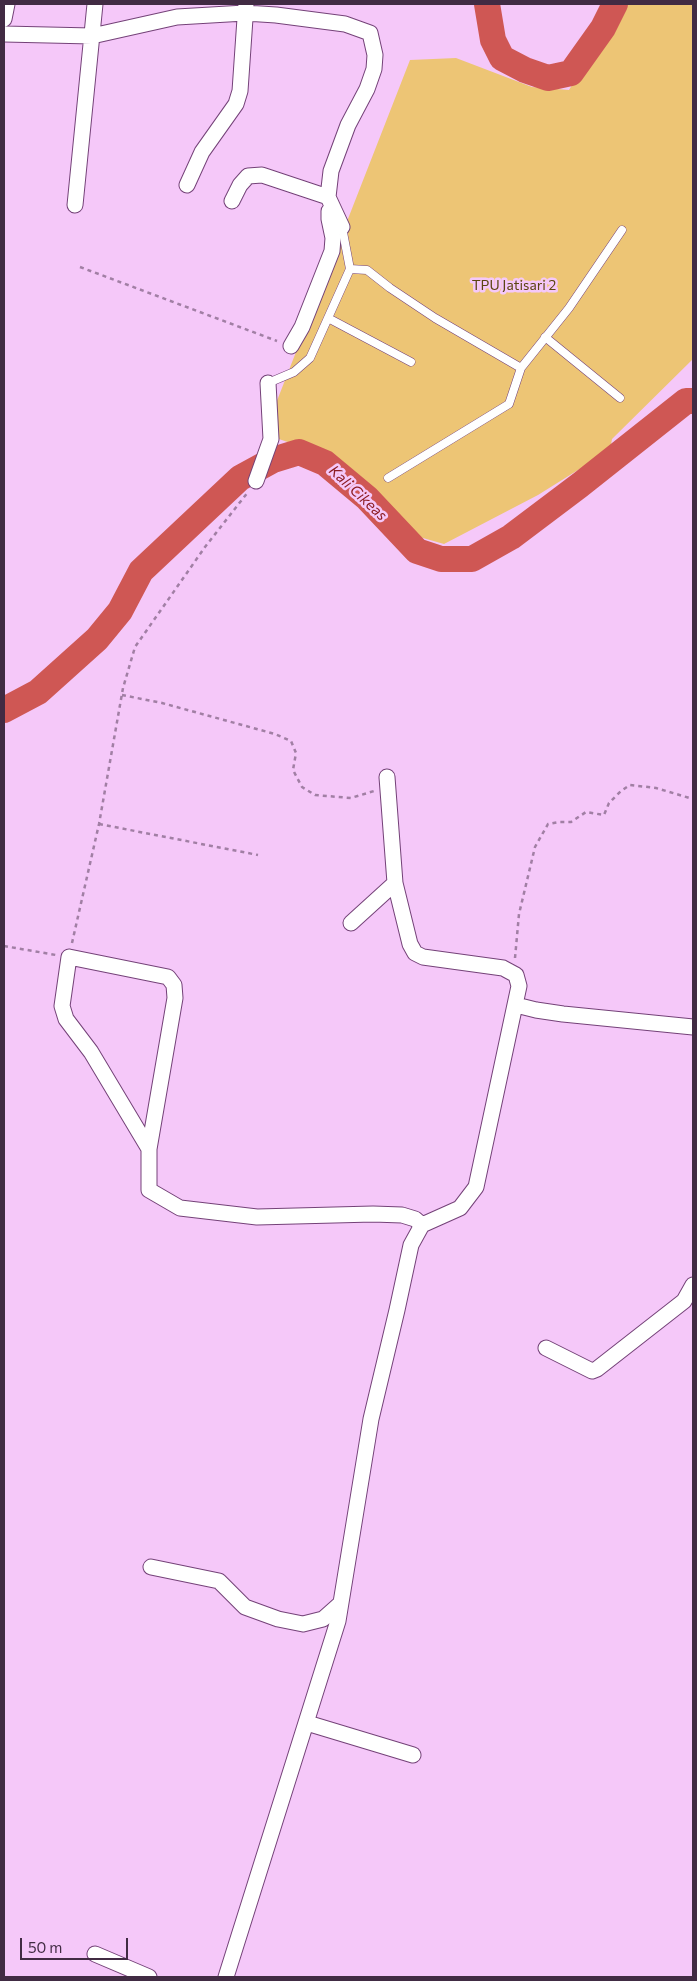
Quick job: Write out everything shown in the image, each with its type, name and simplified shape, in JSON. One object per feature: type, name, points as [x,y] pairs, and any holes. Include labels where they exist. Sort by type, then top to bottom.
[{"type":"street","points":[[4,19],[7,4]]},
{"type":"street","points":[[75,205],[96,4]]},
{"type":"street","points":[[188,185],[202,152],[236,104],[240,91],[246,9]]},
{"type":"street","points":[[4,34],[92,36],[177,17],[246,9],[345,24],[370,33],[375,55],[374,69],[367,89],[348,125],[331,171],[328,213],[333,238],[332,251],[302,327],[291,346]]},
{"type":"street","points":[[232,201],[240,185],[248,176],[262,174],[329,201],[342,227]]},
{"type":"street","points":[[256,481],[271,439],[268,383]]},
{"type":"street","points":[[226,1977],[338,1621],[371,1419],[398,1310],[411,1244],[422,1225],[460,1208],[476,1187],[519,986],[516,976],[504,968],[423,957],[416,953],[410,944],[395,883],[387,782]]},
{"type":"street","points":[[351,923],[395,883]]},
{"type":"street","points":[[149,1149],[91,1052],[66,1018],[62,1006],[69,957],[168,977],[174,985],[175,998],[149,1149],[149,1190],[180,1208],[257,1217],[402,1215],[415,1219],[422,1225]]},
{"type":"street","points":[[516,1005],[563,1014],[693,1027]]},
{"type":"street","points":[[546,1348],[592,1371],[597,1369],[684,1301],[693,1285]]},
{"type":"street","points":[[151,1567],[220,1581],[245,1607],[278,1619],[303,1624],[323,1619],[341,1603]]},
{"type":"street","points":[[307,1723],[413,1755]]},
{"type":"street","points":[[95,1954],[149,1977]]},
{"type":"lane","points":[[268,383],[294,372],[310,358],[350,269],[342,227]]},
{"type":"lane","points":[[388,478],[509,404],[521,368],[569,308],[622,230]]},
{"type":"lane","points":[[350,269],[368,270],[390,288],[435,318],[521,368]]},
{"type":"lane","points":[[328,318],[411,362]]},
{"type":"lane","points":[[545,337],[620,398]]},
{"type":"path","points":[[80,267],[291,346]]},
{"type":"path","points":[[4,946],[69,957],[99,824],[122,695],[135,647],[205,547],[256,481]]},
{"type":"path","points":[[122,695],[154,701],[276,734],[291,741],[296,753],[293,770],[302,787],[314,795],[351,798],[387,782]]},
{"type":"path","points":[[513,973],[519,914],[534,847],[548,824],[571,822],[586,812],[604,815],[609,803],[630,785],[656,788],[693,799]]},
{"type":"path","points":[[99,824],[258,855]]},
{"type":"green space","name":"TPU Jatisari 2","points":[[621,4],[693,4],[693,359],[612,439],[610,450],[538,495],[444,544],[409,534],[335,458],[264,434],[410,60],[456,58],[532,87],[569,90]]},
{"type":"waterway","name":"Kali Cikeas","points":[[487,4],[493,40],[502,58],[525,70],[548,78],[571,73],[603,28],[615,4]]},
{"type":"waterway","name":"Kali Cikeas","points":[[4,710],[38,692],[97,639],[120,611],[141,571],[240,478],[273,460],[299,452],[325,463],[367,498],[417,551],[441,559],[472,559],[511,537],[686,401],[693,401]]}]
